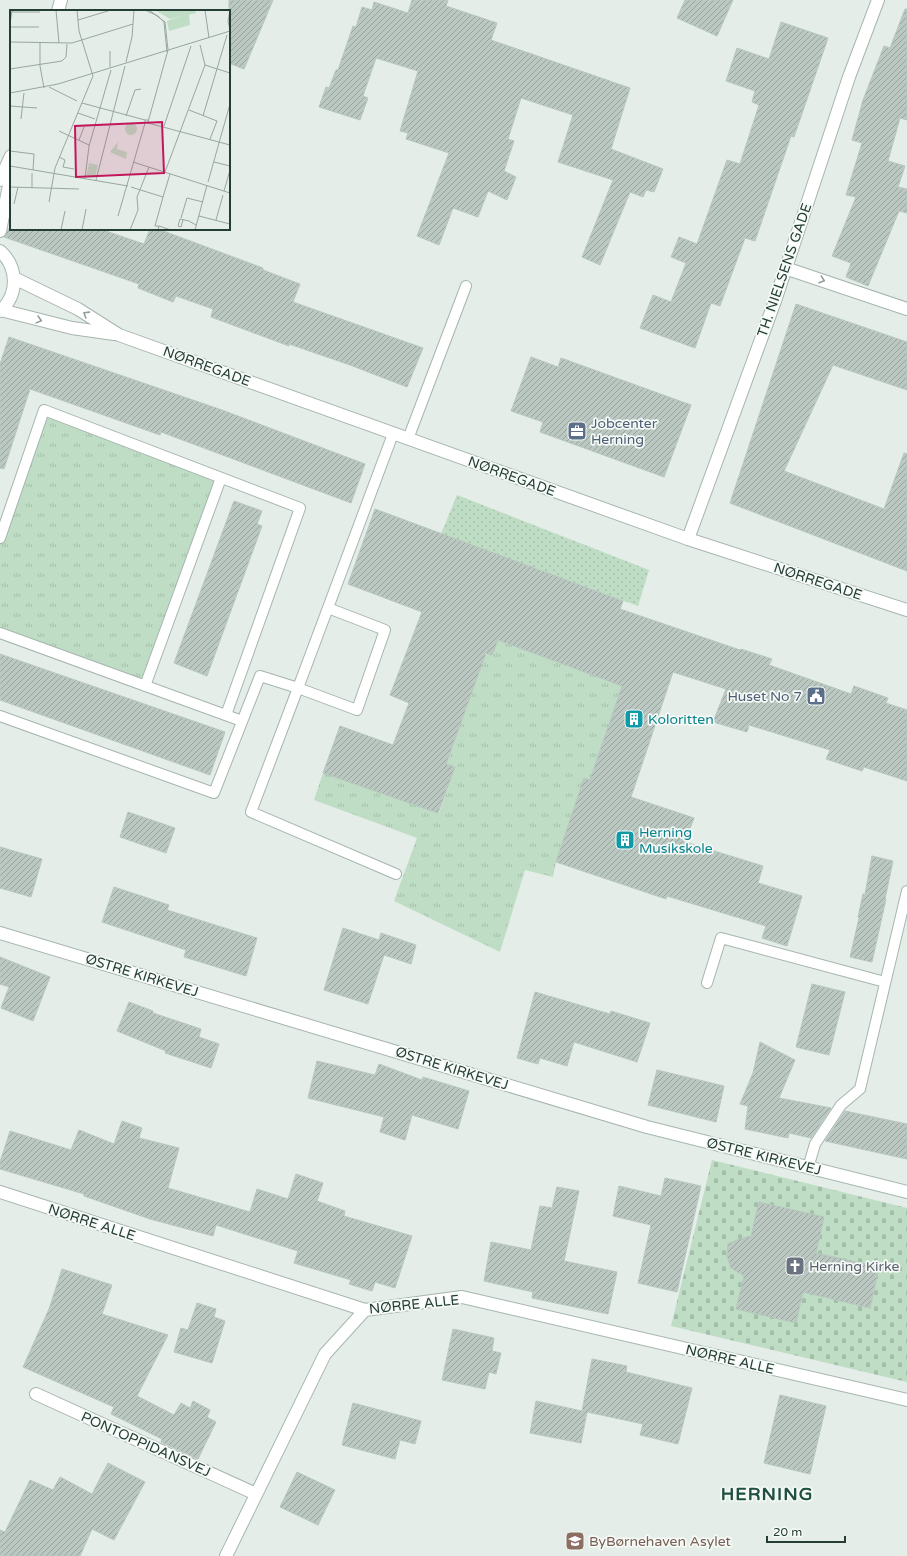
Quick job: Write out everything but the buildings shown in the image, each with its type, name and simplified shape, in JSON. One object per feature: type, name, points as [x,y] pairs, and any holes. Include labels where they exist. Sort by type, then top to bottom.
[{"type":"street","points":[[58,10],[61,0]]},
{"type":"street","name":"TH. NIELSENS GADE","points":[[688,539],[786,268],[849,77],[878,0]]},
{"type":"street","points":[[0,180],[10,158]]},
{"type":"street","points":[[0,231],[10,180]]},
{"type":"street","points":[[0,251],[6,256],[12,266],[14,278],[12,295],[1,310]]},
{"type":"street","points":[[786,268],[907,309]]},
{"type":"street","name":"NØRREGADE","points":[[14,278],[78,309],[119,334],[393,434],[688,539],[907,610]]},
{"type":"street","name":"NØRREGADE","points":[[1,310],[72,328],[119,334]]},
{"type":"street","name":"ØSTRE KIRKEVEJ","points":[[0,933],[648,1127],[907,1192]]},
{"type":"street","name":"NØRRE ALLE","points":[[0,1192],[364,1310],[462,1297],[907,1400]]},
{"type":"street","points":[[226,1556],[325,1354],[364,1310]]},
{"type":"street","name":"PONTOPPIDANSVEJ","points":[[36,1394],[256,1494]]},
{"type":"lane","points":[[408,439],[466,286]]},
{"type":"lane","points":[[0,538],[44,410],[300,508],[226,715]]},
{"type":"lane","points":[[393,434],[251,812],[396,874]]},
{"type":"lane","points":[[145,686],[221,478]]},
{"type":"lane","points":[[0,716],[214,793],[260,676],[298,688],[357,710],[385,630],[328,608]]},
{"type":"lane","points":[[0,633],[242,721]]},
{"type":"lane","points":[[808,1168],[814,1144],[841,1104],[860,1089],[907,890]]},
{"type":"lane","points":[[707,983],[721,938],[885,982]]},
{"type":"green space","points":[[44,410],[221,478],[145,686],[0,633],[0,537]]},
{"type":"green space","points":[[457,495],[649,570],[638,606],[441,534]]},
{"type":"green space","points":[[498,640],[595,676],[631,659],[590,781],[556,862],[553,877],[525,870],[500,952],[394,901],[417,838],[314,800],[323,773],[439,813],[455,767],[446,764],[486,653]]},
{"type":"green space","points":[[712,1160],[907,1208],[907,1382],[671,1326]]},
{"type":"place","name":"Jobcenter Herning","points":[[577,431]]},
{"type":"place","name":"Huset No 7","points":[[816,696]]},
{"type":"place","name":"Koloritten","points":[[634,719]]},
{"type":"place","name":"Herning Musikskole","points":[[625,840]]},
{"type":"place","name":"Herning Kirke","points":[[795,1266]]},
{"type":"place","name":"ByBørnehaven Asylet","points":[[575,1541]]},
{"type":"district","name":"HERNING","points":[[767,1494]]}]
